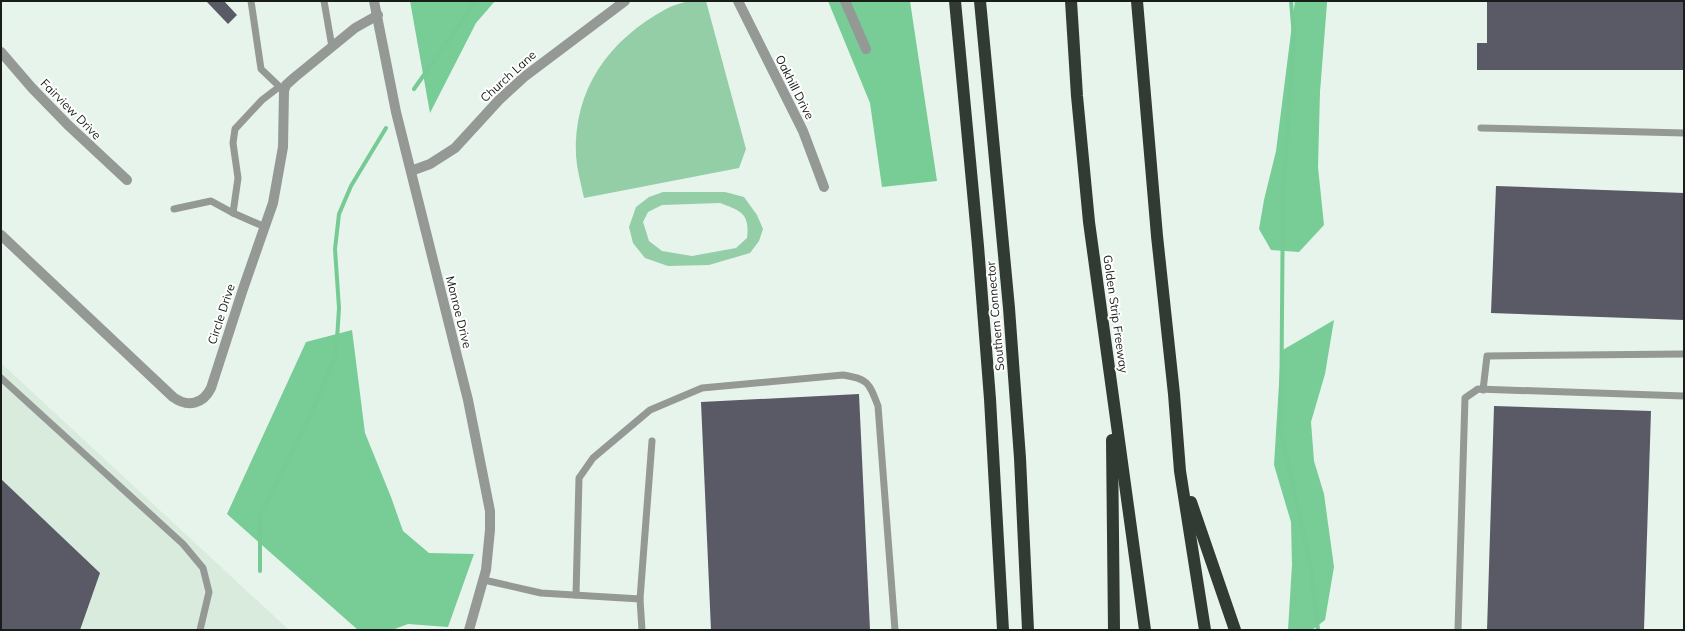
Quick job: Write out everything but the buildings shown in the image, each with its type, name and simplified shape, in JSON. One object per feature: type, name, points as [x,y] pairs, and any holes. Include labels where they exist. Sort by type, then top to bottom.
[{"type":"highway","name":"Southern Connector","points":[[955,1],[978,246],[990,399],[1003,630]]},
{"type":"highway","name":"Southern Connector","points":[[980,1],[1009,308],[1020,458],[1028,630]]},
{"type":"highway","name":"Golden Strip Freeway","points":[[1071,1],[1077,96],[1089,222],[1145,630]]},
{"type":"highway","points":[[1137,1],[1157,236],[1174,394],[1180,471],[1205,630]]},
{"type":"highway","points":[[1111,387],[1114,630]]},
{"type":"highway","points":[[1180,471],[1235,630]]},
{"type":"street","name":"Monroe Drive","points":[[374,1],[378,15],[396,112],[468,400],[490,511],[489,551],[484,580],[469,630]]},
{"type":"street","name":"Church Lane","points":[[411,171],[430,164],[455,148],[499,100],[524,77],[625,1]]},
{"type":"street","name":"Oakhill Drive","points":[[738,1],[803,131],[824,187]]},
{"type":"street","points":[[845,1],[866,49]]},
{"type":"street","points":[[282,89],[294,76],[355,28],[378,15]]},
{"type":"street","name":"Fairview Drive","points":[[1,52],[32,88],[68,125],[127,180]]},
{"type":"street","name":"Circle Drive","points":[[1,235],[173,397],[185,404],[192,404],[203,400],[211,388],[273,203],[283,148],[282,89]]},
{"type":"lane","points":[[233,213],[238,178],[233,143],[235,129],[262,100],[282,89],[261,69],[251,1]]},
{"type":"lane","points":[[324,1],[332,47]]},
{"type":"lane","points":[[1481,128],[1684,133]]},
{"type":"lane","points":[[174,209],[211,201],[233,213],[265,227]]},
{"type":"lane","points":[[1483,390],[1487,356],[1684,354]]},
{"type":"lane","points":[[576,595],[578,478],[593,458],[650,410],[702,388],[842,375],[859,378],[870,386],[878,406],[895,630]]},
{"type":"lane","points":[[1,378],[183,544],[203,568],[209,592],[200,630]]},
{"type":"lane","points":[[1458,630],[1465,398],[1478,389],[1684,396]]},
{"type":"lane","points":[[642,630],[640,599],[652,441]]},
{"type":"lane","points":[[484,580],[542,593],[640,599]]},
{"type":"shaded area","points":[[1,363],[289,630],[1,630]]},
{"type":"green space","points":[[410,1],[495,1],[476,23],[430,113]]},
{"type":"green space","points":[[689,1],[706,1],[746,149],[739,168],[584,198],[576,156],[577,132],[581,109],[588,88],[598,69],[612,51],[627,36],[646,21],[666,9]]},
{"type":"green space","points":[[828,1],[910,1],[937,181],[882,187],[870,103]]},
{"type":"green space","points":[[1295,1],[1327,1],[1320,92],[1318,167],[1324,225],[1299,252],[1271,250],[1259,229],[1264,200],[1276,151]]},
{"type":"green space","points":[[663,192],[725,192],[744,197],[757,215],[763,229],[759,241],[750,253],[709,265],[668,266],[645,258],[633,243],[629,227],[636,207],[649,197]],"holes":[[[720,203],[739,211],[747,223],[747,238],[736,248],[692,256],[662,251],[649,241],[643,222],[648,212],[662,205]]]},
{"type":"green space","points":[[1334,320],[1325,374],[1311,422],[1314,461],[1324,494],[1334,567],[1325,620],[1312,630],[1288,630],[1292,565],[1291,522],[1274,465],[1281,351]]},
{"type":"green space","points":[[352,330],[365,433],[403,531],[429,553],[474,554],[448,627],[408,624],[392,630],[358,630],[227,514],[306,342]]},
{"type":"waterway","points":[[414,89],[476,1]]},
{"type":"waterway","points":[[1291,1],[1294,37],[1283,193],[1281,431],[1311,568],[1318,630]]},
{"type":"waterway","points":[[260,571],[260,516],[314,407],[336,355],[339,308],[335,249],[339,214],[351,186],[386,128]]}]
